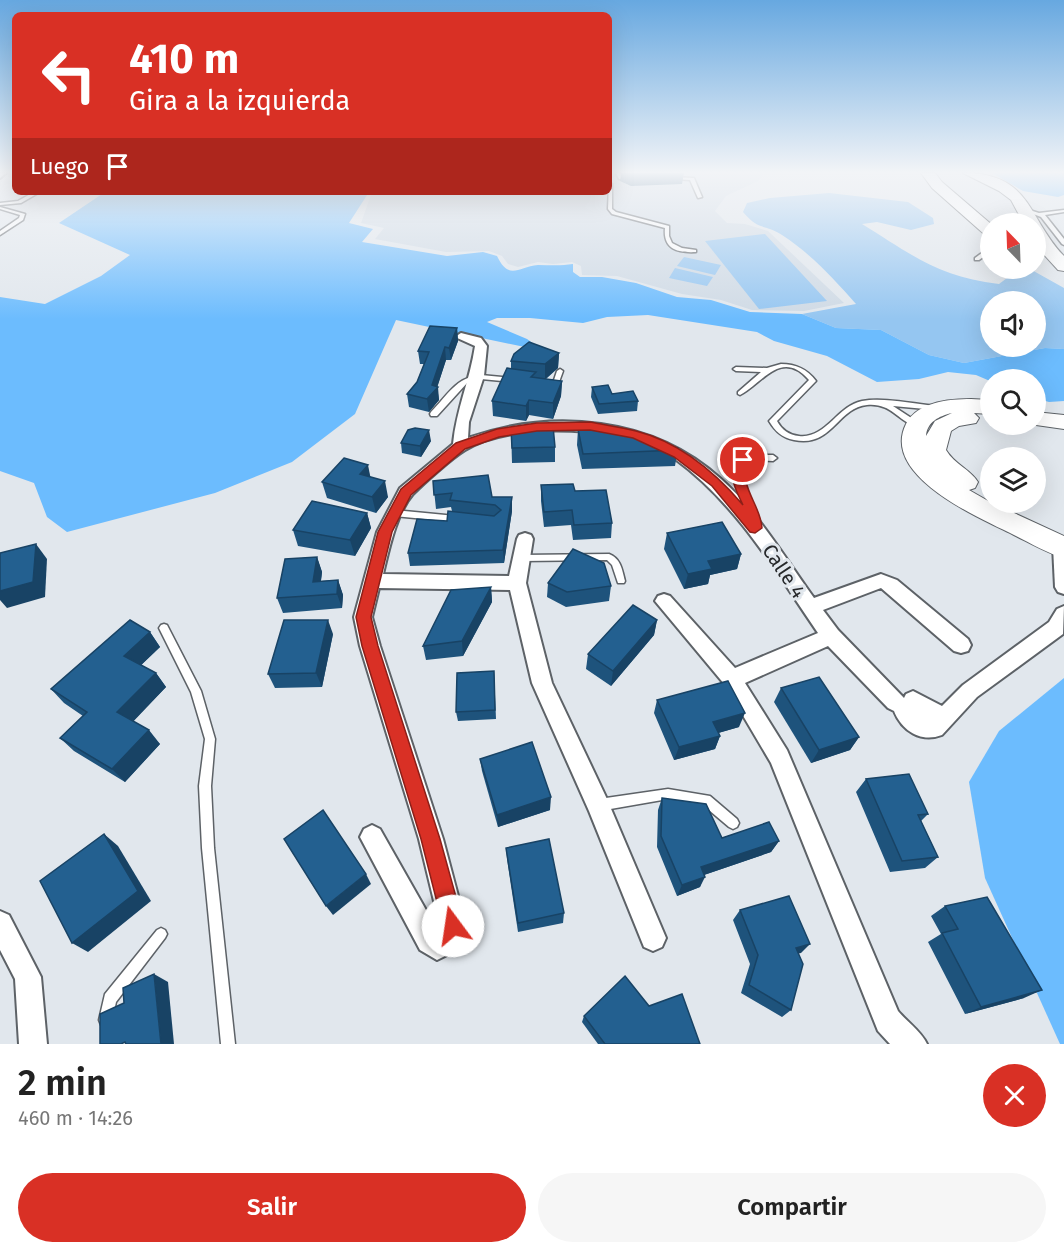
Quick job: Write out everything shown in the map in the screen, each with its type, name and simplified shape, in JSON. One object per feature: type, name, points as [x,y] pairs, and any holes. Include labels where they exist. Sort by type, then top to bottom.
[{"type":"main road","points":[[1046,247],[1064,266]]},
{"type":"main road","points":[[1046,268],[1064,278]]},
{"type":"main road","points":[[980,406],[964,405],[939,408],[916,425],[912,441],[918,460],[926,472],[942,486],[1003,519],[1063,541]]},
{"type":"main road","points":[[1046,411],[1064,412]]},
{"type":"main road","points":[[980,418],[961,418],[946,422],[939,429],[934,450],[944,467],[980,489]]},
{"type":"main road","points":[[1046,420],[1064,422]]},
{"type":"main road","points":[[1023,513],[1063,541]]},
{"type":"street","points":[[460,446],[462,422],[477,376],[480,343],[461,337]]},
{"type":"street","name":"Calle 4","points":[[372,837],[429,941],[436,947],[449,944],[454,937],[453,926],[431,839],[363,617],[385,532],[406,492],[460,446],[497,433],[537,427],[590,426],[636,435],[678,454],[716,483],[755,528],[831,636],[903,702],[923,729],[935,728],[970,691],[1056,628],[1064,614]]},
{"type":"street","points":[[1063,541],[1064,587]]},
{"type":"street","points":[[523,548],[518,583],[542,683],[598,805],[653,938]]},
{"type":"street","points":[[372,581],[518,583]]},
{"type":"street","points":[[809,607],[881,581],[891,585],[961,645]]},
{"type":"street","points":[[664,601],[732,679],[778,757],[888,1021],[904,1039],[914,1044]]},
{"type":"street","points":[[732,679],[831,636]]},
{"type":"street","points":[[0,924],[28,977],[33,1044]]},
{"type":"lane","points":[[0,232],[17,222]]},
{"type":"lane","points":[[647,222],[667,227],[666,237],[671,245],[678,249],[694,251]]},
{"type":"lane","points":[[1046,230],[1064,243]]},
{"type":"lane","points":[[740,393],[766,370],[776,366],[790,365],[806,372],[813,381],[773,421],[781,432],[792,438],[803,440],[818,438],[852,407],[860,404],[884,403],[939,408]]},
{"type":"lane","points":[[736,369],[766,370]]},
{"type":"lane","points":[[538,383],[549,384],[557,381],[560,371]]},
{"type":"lane","points":[[434,414],[448,400],[460,382],[477,376],[518,381]]},
{"type":"lane","points":[[884,403],[916,425]]},
{"type":"lane","points":[[755,528],[754,515],[738,481],[738,468],[743,460],[752,456],[773,458]]},
{"type":"lane","points":[[394,513],[461,520]]},
{"type":"lane","points":[[523,548],[609,557],[616,563],[621,581]]},
{"type":"lane","points":[[164,628],[196,691],[210,739],[205,786],[208,848],[228,1044]]},
{"type":"lane","points":[[598,805],[668,794],[706,800],[734,823]]},
{"type":"lane","points":[[104,1034],[110,999],[161,934]]},
{"type":"shaded area","points":[[350,222],[373,229],[362,242],[447,256],[483,252],[497,256],[501,264],[514,271],[538,265],[573,264],[573,272],[580,277],[602,277],[636,283],[677,297],[711,300],[750,312],[802,314],[836,328],[881,330],[929,355],[964,363],[996,357],[1046,357],[1046,348],[1064,349],[1064,401],[1046,401],[1046,369],[980,369],[980,377],[948,372],[919,379],[877,382],[827,356],[774,341],[757,332],[648,315],[607,317],[583,323],[530,318],[497,318],[487,322],[527,339],[544,351],[396,320],[355,414],[292,462],[215,493],[67,532],[47,517],[34,483],[0,471],[0,297],[45,304],[101,276],[130,255],[59,223]]},
{"type":"shaded area","points":[[726,222],[745,224],[768,231],[844,303],[804,311],[752,310],[721,300],[682,294],[617,276],[582,275],[581,266],[572,262],[553,264],[538,262],[518,267],[508,264],[502,256],[489,251],[446,252],[375,239],[384,228],[361,223]]},
{"type":"shaded area","points":[[754,222],[934,222],[934,224],[911,230],[877,222],[862,224],[927,263],[959,276],[999,284],[1006,279],[1046,278],[1064,288],[1064,349],[1046,348],[1046,291],[980,291],[980,357],[996,357],[964,363],[929,355],[881,330],[836,328],[802,314],[856,304],[812,258],[776,231]]},
{"type":"shaded area","points":[[765,234],[827,301],[759,309],[705,241]]},
{"type":"shaded area","points":[[684,257],[721,265],[715,275],[677,266]]},
{"type":"shaded area","points":[[675,268],[713,277],[707,286],[669,278]]},
{"type":"shaded area","points":[[1064,678],[1064,1044],[1060,1044],[985,878],[969,782],[999,731]]},
{"type":"building","points":[[430,326],[457,328],[449,348],[445,347],[432,385],[438,387],[427,399],[407,394],[417,382],[429,352],[418,351]]},
{"type":"building","points":[[529,342],[559,353],[545,364],[511,361],[514,354]]},
{"type":"building","points":[[507,368],[536,372],[531,377],[562,381],[553,403],[529,400],[526,406],[492,401]]},
{"type":"building","points":[[608,385],[612,394],[633,391],[638,401],[599,404],[592,387]]},
{"type":"building","points":[[553,426],[555,447],[512,448],[511,428]]},
{"type":"building","points":[[415,428],[429,430],[420,446],[401,443],[408,430]]},
{"type":"building","points":[[578,429],[612,429],[678,448],[678,450],[583,454]]},
{"type":"building","points":[[344,458],[368,465],[360,474],[385,481],[372,497],[322,482]]},
{"type":"building","points":[[488,475],[492,497],[512,497],[503,550],[408,553],[417,519],[447,521],[448,511],[494,516],[501,510],[495,505],[450,500],[452,493],[434,495],[433,481]]},
{"type":"building","points":[[573,484],[575,491],[606,490],[612,523],[574,525],[572,510],[544,512],[541,485]]},
{"type":"building","points":[[312,501],[367,513],[350,540],[293,530]]},
{"type":"building","points":[[722,522],[741,554],[708,561],[712,569],[688,574],[667,533]]},
{"type":"building","points":[[36,544],[33,582],[0,591],[0,553]]},
{"type":"building","points":[[573,549],[604,563],[611,586],[567,592],[548,583]]},
{"type":"building","points":[[317,557],[313,582],[338,580],[337,594],[277,598],[285,559]]},
{"type":"building","points":[[491,587],[462,641],[423,646],[451,590]]},
{"type":"building","points":[[633,605],[657,620],[613,671],[588,654]]},
{"type":"building","points":[[130,620],[150,632],[124,656],[156,673],[117,712],[149,730],[112,769],[60,738],[87,712],[51,689]]},
{"type":"building","points":[[284,620],[328,620],[316,673],[268,674]]},
{"type":"building","points":[[494,671],[495,710],[456,712],[457,673]]},
{"type":"building","points":[[819,677],[859,737],[819,750],[781,688]]},
{"type":"building","points":[[728,681],[745,713],[713,722],[720,736],[679,747],[657,700]]},
{"type":"building","points":[[532,742],[551,797],[497,815],[480,759]]},
{"type":"building","points":[[909,774],[928,814],[918,815],[938,857],[902,861],[866,779]]},
{"type":"building","points":[[662,798],[706,804],[722,838],[769,822],[779,841],[701,867],[705,877],[682,885],[661,836]]},
{"type":"building","points":[[323,810],[366,874],[326,906],[284,839]]},
{"type":"building","points":[[104,834],[138,891],[72,943],[40,881]]},
{"type":"building","points":[[549,839],[564,913],[518,923],[506,848]]},
{"type":"building","points":[[789,896],[810,944],[796,948],[803,964],[791,1010],[749,985],[758,955],[740,910]]},
{"type":"building","points":[[987,897],[1042,990],[981,1007],[942,933],[958,929],[945,906]]},
{"type":"building","points":[[154,974],[161,1044],[126,1044],[125,1042],[100,1044],[100,1014],[124,1003],[123,988]]},
{"type":"building","points":[[625,976],[649,1006],[682,994],[700,1044],[605,1044],[584,1016]]},
{"type":"route","points":[[453,926],[431,839],[370,646],[363,617],[385,532],[406,492],[460,446],[497,433],[537,427],[590,426],[636,435],[678,454],[716,483],[755,528],[754,515],[738,481],[738,468],[743,460]]}]
